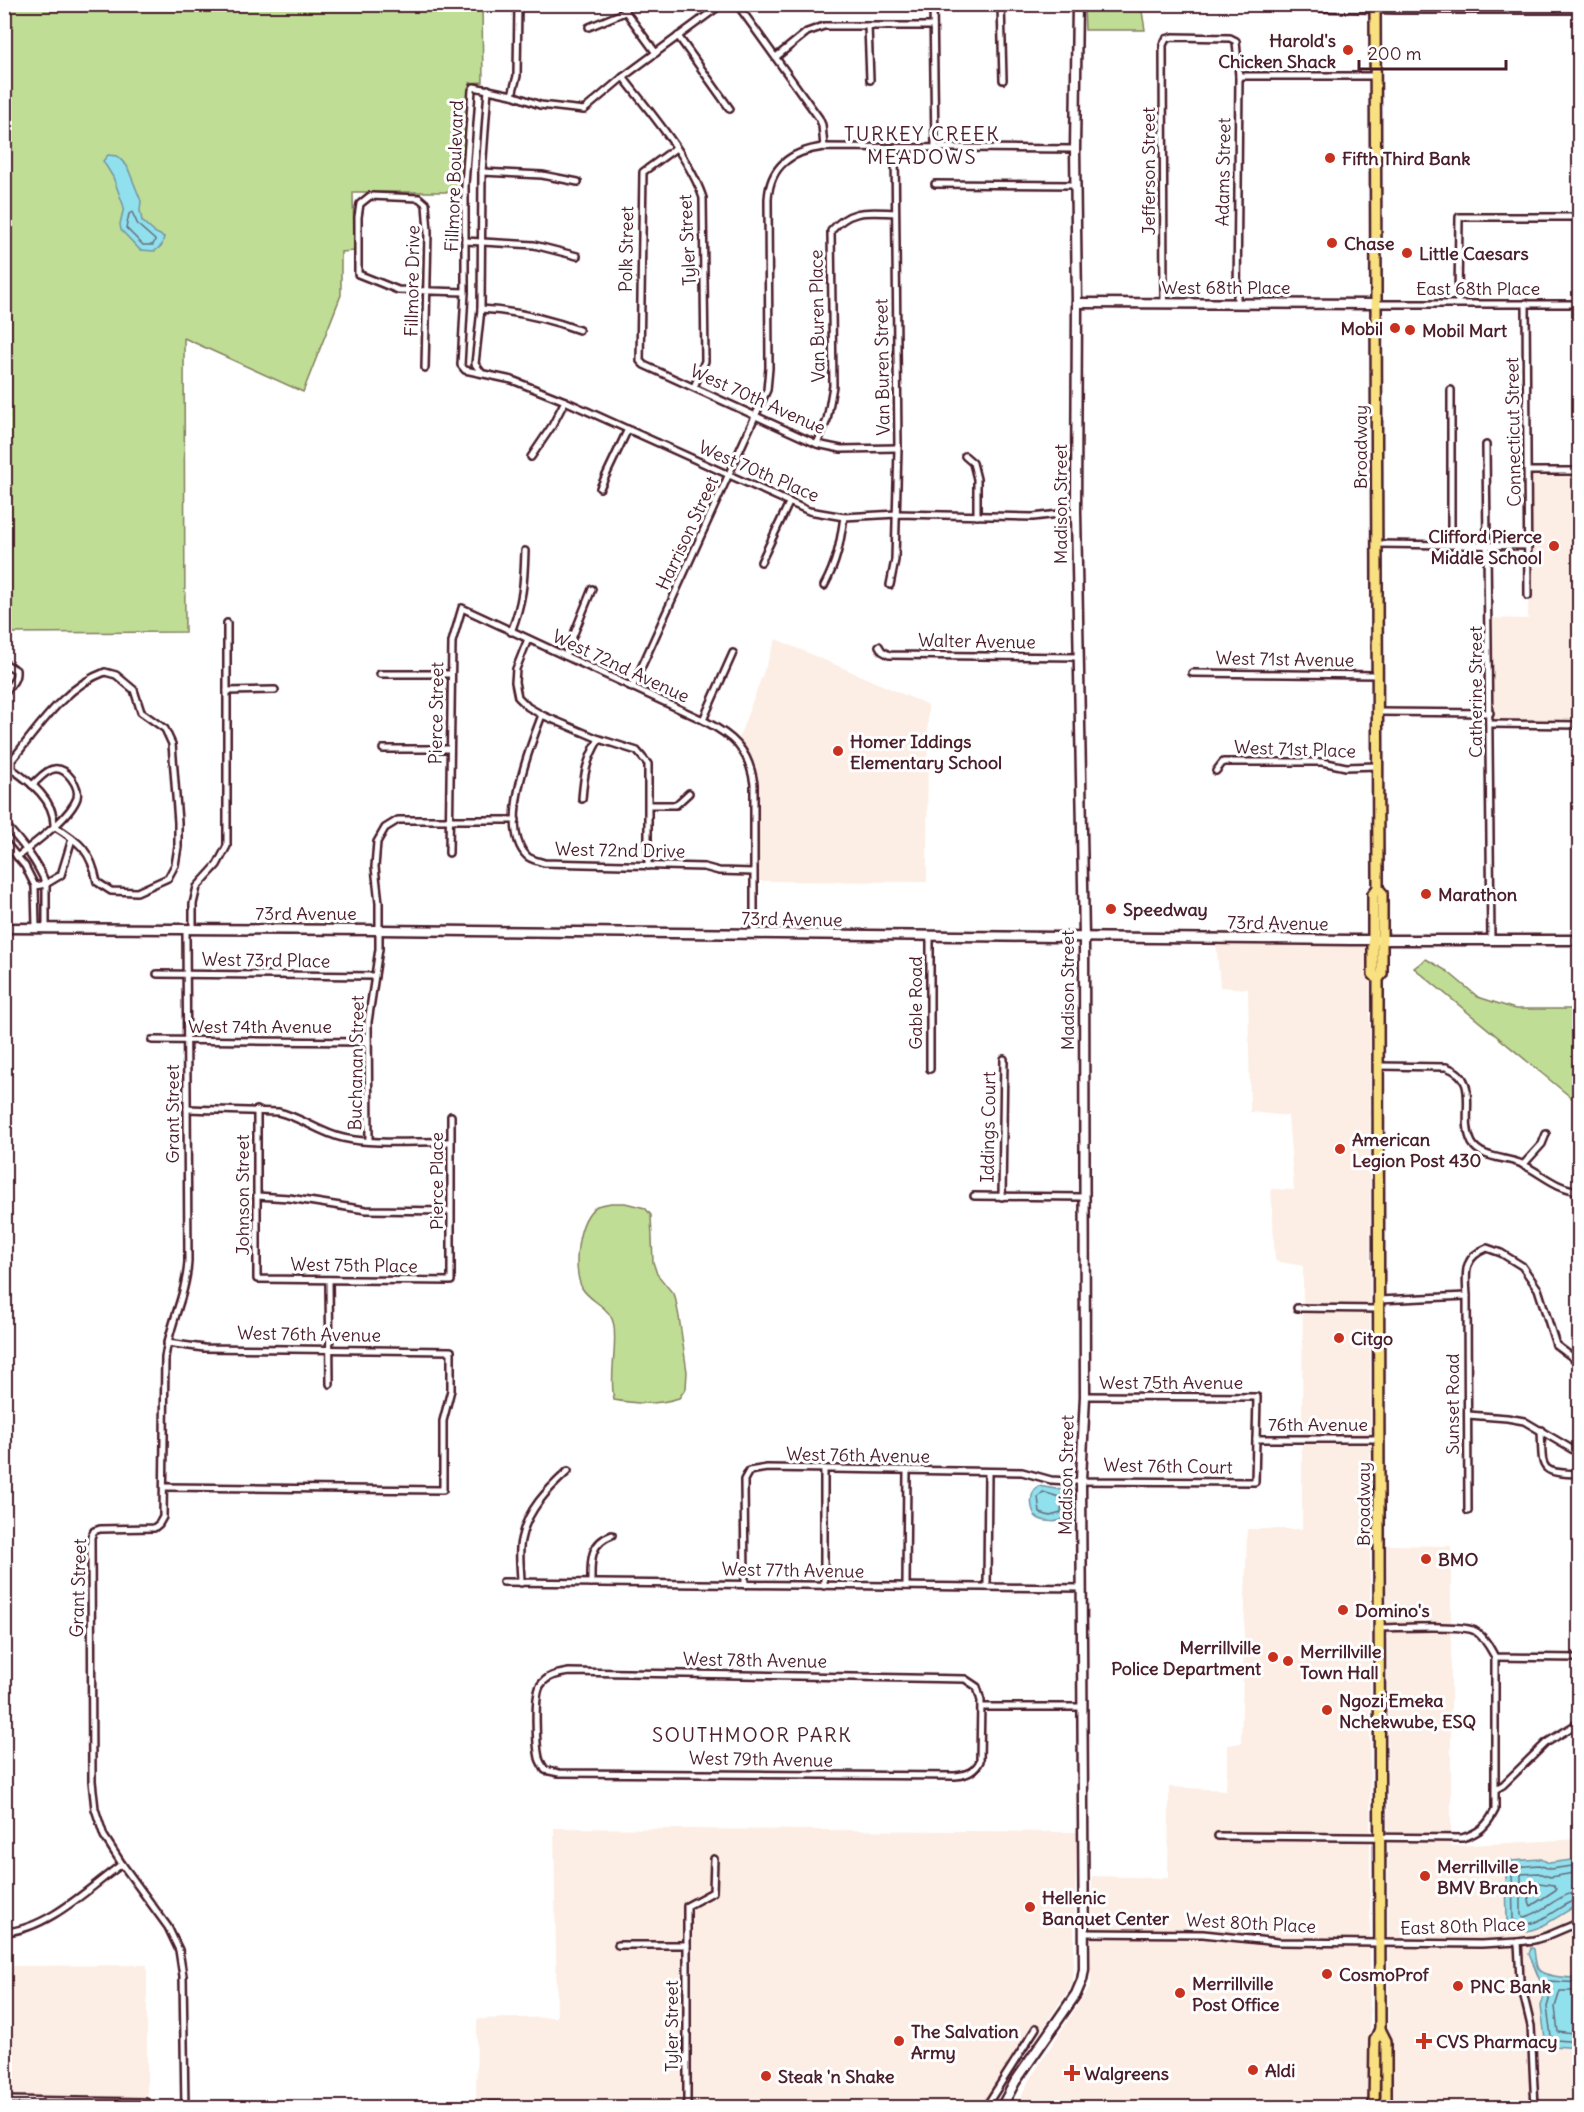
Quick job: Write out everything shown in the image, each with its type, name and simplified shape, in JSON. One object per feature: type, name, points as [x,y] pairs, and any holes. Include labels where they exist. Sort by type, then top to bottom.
[{"type":"main road","name":"Broadway","points":[[1374,2108],[1375,2040],[1380,2029],[1381,1943],[1378,979],[1382,974],[1377,940],[1382,893],[1378,888],[1377,766],[1375,7]]},
{"type":"main road","name":"Broadway","points":[[1380,2029],[1386,2041],[1386,2108]]},
{"type":"street","points":[[512,95],[517,76],[518,4]]},
{"type":"street","points":[[620,4],[656,53]]},
{"type":"street","points":[[488,89],[540,105],[584,110],[623,77],[722,4]]},
{"type":"street","points":[[737,4],[819,118],[824,147],[1075,148]]},
{"type":"street","points":[[933,4],[935,147]]},
{"type":"street","points":[[1001,4],[1003,80]]},
{"type":"street","name":"Madison Street","points":[[1043,2042],[1076,1994],[1083,1975],[1084,1933],[1081,1480],[1085,1396],[1084,937],[1076,512],[1077,4]]},
{"type":"street","points":[[1319,8],[1554,7],[1580,10]]},
{"type":"street","points":[[590,27],[625,12]]},
{"type":"street","points":[[777,57],[807,32],[824,26],[933,26]]},
{"type":"street","points":[[868,26],[870,80]]},
{"type":"street","points":[[678,36],[730,109]]},
{"type":"street","name":"Adams Street","points":[[1166,39],[1173,37],[1230,38],[1236,41],[1239,76],[1237,303]]},
{"type":"street","name":"Jefferson Street","points":[[1164,304],[1163,45],[1166,39]]},
{"type":"street","points":[[1239,76],[1375,76]]},
{"type":"street","name":"Tyler Street","points":[[623,77],[676,148],[699,184],[703,198],[705,361],[694,387]]},
{"type":"street","name":"Fillmore Boulevard","points":[[474,87],[488,89],[482,172],[481,309],[475,364],[482,372],[465,370],[461,366],[465,292],[465,184],[474,87]]},
{"type":"street","name":"Harrison Street","points":[[632,688],[767,390],[769,368],[768,199],[772,175],[787,159],[800,152],[824,147]]},
{"type":"street","name":"Van Buren Street","points":[[890,585],[895,560],[898,448],[896,147]]},
{"type":"street","name":"Polk Street","points":[[644,365],[640,361],[643,172],[676,148]]},
{"type":"street","points":[[482,172],[542,175],[578,182]]},
{"type":"street","points":[[935,184],[1075,185]]},
{"type":"street","name":"Fillmore Drive","points":[[425,368],[428,292],[428,212],[426,204],[419,198],[370,196],[360,204],[357,216],[358,274],[398,290],[428,292]]},
{"type":"street","name":"Van Buren Place","points":[[817,444],[827,420],[833,386],[831,231],[850,215],[861,212],[895,213]]},
{"type":"street","points":[[1458,303],[1459,218],[1580,217]]},
{"type":"street","points":[[465,241],[534,245],[577,256]]},
{"type":"street","points":[[428,292],[465,292]]},
{"type":"street","name":"West 68th Place","points":[[1077,303],[1376,304]]},
{"type":"street","name":"Connecticut Street","points":[[1526,303],[1528,596]]},
{"type":"street","name":"East 68th Place","points":[[1376,304],[1580,304]]},
{"type":"street","points":[[481,309],[510,310],[552,320],[579,330]]},
{"type":"street","name":"West 70th Avenue","points":[[644,365],[817,444],[841,449],[898,448]]},
{"type":"street","name":"West 70th Place","points":[[482,372],[512,380],[565,401],[809,511],[844,517],[897,514],[1033,517],[1076,512]]},
{"type":"street","points":[[1451,545],[1452,390]]},
{"type":"street","points":[[531,457],[552,426],[565,401]]},
{"type":"street","points":[[600,488],[628,429]]},
{"type":"street","name":"Catherine Street","points":[[1486,445],[1491,940]]},
{"type":"street","points":[[965,456],[973,463],[977,479],[977,516]]},
{"type":"street","points":[[1528,471],[1580,471]]},
{"type":"street","points":[[761,562],[789,503]]},
{"type":"street","points":[[824,586],[835,566],[840,549],[844,517]]},
{"type":"street","points":[[1377,544],[1529,546]]},
{"type":"street","points":[[511,632],[524,589],[525,551]]},
{"type":"street","points":[[565,656],[592,589]]},
{"type":"street","name":"West 72nd Avenue","points":[[462,608],[703,720],[723,731],[736,742],[746,754],[752,768],[754,784],[753,872]]},
{"type":"street","name":"Pierce Street","points":[[449,853],[452,642],[462,608]]},
{"type":"street","name":"Grant Street","points":[[185,2108],[183,1976],[177,1943],[104,1836],[95,1809],[92,1781],[91,1537],[100,1528],[158,1526],[164,1517],[165,1358],[167,1343],[184,1293],[188,1270],[186,974],[189,929],[197,887],[217,866],[227,846],[227,622]]},
{"type":"street","points":[[528,639],[516,669],[515,681],[518,697],[528,707],[542,715],[599,739],[638,751],[648,764],[648,866]]},
{"type":"street","name":"Walter Avenue","points":[[879,646],[889,655],[1078,657]]},
{"type":"street","points":[[703,720],[734,653]]},
{"type":"street","points":[[4,663],[16,670],[16,675],[15,680],[4,693]]},
{"type":"street","points":[[105,672],[116,675],[134,690],[141,712],[165,729],[172,744],[178,822],[175,866],[168,878],[137,892],[111,891],[97,882],[91,860],[80,843],[54,826],[54,813],[49,805],[32,785],[12,769],[12,760],[59,702],[90,678],[105,672]]},
{"type":"street","name":"West 71st Avenue","points":[[1192,673],[1377,675]]},
{"type":"street","points":[[380,674],[451,674]]},
{"type":"street","points":[[227,691],[275,690]]},
{"type":"street","points":[[1377,712],[1490,713]]},
{"type":"street","points":[[450,819],[516,820],[518,788],[523,767],[542,715]]},
{"type":"street","points":[[1490,724],[1580,725]]},
{"type":"street","points":[[582,799],[588,756],[599,739]]},
{"type":"street","points":[[383,749],[450,750]]},
{"type":"street","name":"West 71st Place","points":[[1216,771],[1223,762],[1322,762],[1346,767],[1377,766]]},
{"type":"street","points":[[17,857],[54,826],[74,804],[77,797],[78,790],[72,779],[64,771],[55,768],[46,772],[32,785]]},
{"type":"street","points":[[649,805],[676,805],[689,793]]},
{"type":"street","name":"Buchanan Street","points":[[369,1141],[369,1011],[378,955],[379,930],[375,867],[377,842],[386,828],[398,820],[450,819]]},
{"type":"street","name":"West 72nd Drive","points":[[516,820],[518,843],[528,857],[544,863],[704,867],[719,871],[753,872]]},
{"type":"street","points":[[4,823],[39,867],[46,884],[46,928]]},
{"type":"street","points":[[35,886],[46,884],[61,875],[72,839]]},
{"type":"street","points":[[4,841],[30,874],[35,886],[36,928]]},
{"type":"street","points":[[753,872],[754,935]]},
{"type":"street","name":"73rd Avenue","points":[[4,928],[1580,940]]},
{"type":"street","name":"Gable Road","points":[[930,936],[930,1069]]},
{"type":"street","name":"West 73rd Place","points":[[157,974],[375,976]]},
{"type":"street","name":"West 74th Avenue","points":[[152,1040],[368,1042]]},
{"type":"street","name":"Iddings Court","points":[[1002,1197],[1004,1059]]},
{"type":"street","points":[[1378,1066],[1446,1067],[1455,1070],[1462,1075],[1466,1084],[1469,1130],[1471,1141],[1476,1148],[1486,1154],[1523,1165],[1548,1182],[1569,1190],[1580,1191]]},
{"type":"street","points":[[187,1109],[257,1110],[284,1113],[344,1139],[450,1142]]},
{"type":"street","name":"Johnson Street","points":[[257,1110],[257,1279]]},
{"type":"street","name":"Pierce Place","points":[[451,1116],[451,1281]]},
{"type":"street","points":[[1523,1165],[1542,1144],[1546,1134]]},
{"type":"street","points":[[257,1196],[289,1198],[366,1210],[450,1211]]},
{"type":"street","points":[[974,1196],[1083,1197]]},
{"type":"street","name":"Sunset Road","points":[[1468,1512],[1466,1265],[1476,1253],[1487,1248],[1501,1253],[1522,1266],[1538,1288],[1556,1345],[1580,1363]]},
{"type":"street","name":"West 75th Place","points":[[257,1279],[451,1281]]},
{"type":"street","points":[[329,1280],[330,1384]]},
{"type":"street","points":[[1297,1308],[1467,1296]]},
{"type":"street","name":"West 76th Avenue","points":[[164,1487],[443,1490],[443,1421],[451,1390],[451,1351],[204,1348],[167,1343]]},
{"type":"street","name":"West 75th Avenue","points":[[1085,1396],[1257,1397],[1256,1439]]},
{"type":"street","points":[[1468,1415],[1524,1421],[1580,1454]]},
{"type":"street","points":[[1541,1430],[1542,1462],[1546,1468],[1555,1473],[1580,1474]]},
{"type":"street","name":"76th Avenue","points":[[1256,1439],[1379,1439]]},
{"type":"street","name":"West 76th Court","points":[[1081,1480],[1255,1482],[1256,1439]]},
{"type":"street","name":"West 76th Avenue","points":[[745,1585],[744,1480],[749,1471],[767,1468],[824,1468],[1022,1472],[1052,1480],[1081,1480]]},
{"type":"street","points":[[824,1468],[824,1586]]},
{"type":"street","points":[[906,1586],[907,1470]]},
{"type":"street","points":[[520,1583],[520,1541],[526,1521],[544,1493],[568,1471]]},
{"type":"street","points":[[987,1587],[988,1472]]},
{"type":"street","points":[[591,1583],[595,1547],[601,1539],[612,1535]]},
{"type":"street","name":"West 77th Avenue","points":[[503,1582],[1082,1588]]},
{"type":"street","points":[[1218,1836],[1462,1838],[1476,1834],[1488,1823],[1495,1810],[1496,1789],[1495,1657],[1487,1643],[1475,1630],[1380,1628]]},
{"type":"street","points":[[1495,1657],[1580,1658]]},
{"type":"street","name":"West 78th Avenue","points":[[546,1770],[539,1760],[537,1743],[539,1688],[546,1679],[556,1674],[569,1672],[965,1679],[977,1687],[982,1707]]},
{"type":"street","points":[[982,1707],[1082,1707]]},
{"type":"street","name":"West 79th Avenue","points":[[546,1770],[559,1773],[963,1776],[975,1769],[980,1761],[982,1707]]},
{"type":"street","points":[[1496,1789],[1546,1743],[1580,1722]]},
{"type":"street","name":"Tyler Street","points":[[687,2107],[687,1906],[713,1892],[714,1859]]},
{"type":"street","points":[[4,1932],[23,1929],[45,1920],[122,1864]]},
{"type":"street","name":"East 80th Place","points":[[1381,1943],[1518,1942],[1547,1936],[1580,1922]]},
{"type":"street","name":"West 80th Place","points":[[1084,1933],[1203,1934],[1278,1942],[1381,1943]]},
{"type":"street","points":[[1518,1942],[1520,1980],[1531,2026],[1535,2108]]},
{"type":"street","points":[[618,1945],[687,1945]]},
{"type":"street","points":[[985,2108],[1034,2031],[1043,2042],[1015,2082],[1001,2108]]},
{"type":"street","points":[[4,2100],[104,2104],[146,2102]]},
{"type":"street","points":[[490,2105],[697,2108]]},
{"type":"shaded area","name":"Clifford Pierce Middle School","points":[[1530,474],[1579,474],[1579,722],[1491,721],[1491,618],[1528,619]]},
{"type":"shaded area","name":"Homer Iddings Elementary School","points":[[776,639],[928,705],[927,882],[753,881],[756,766],[739,737]]},
{"type":"shaded area","points":[[1216,942],[1358,945],[1364,946],[1370,953],[1370,1435],[1302,1436],[1303,1266],[1275,1261],[1271,1189],[1294,1190],[1288,1116],[1250,1112],[1248,989],[1220,987]]},
{"type":"shaded area","points":[[1302,1442],[1370,1442],[1370,2107],[1016,2108],[1029,2080],[1091,1985],[1092,1876],[1168,1878],[1169,1787],[1226,1790],[1228,1745],[1241,1743],[1247,1529],[1302,1529]]},
{"type":"shaded area","points":[[1387,1545],[1451,1546],[1451,1846],[1579,1839],[1579,2107],[1389,2107]]},
{"type":"shaded area","points":[[554,1828],[1077,1832],[1073,1983],[990,2107],[476,2108],[477,2019],[557,2017]]},
{"type":"shaded area","points":[[147,1965],[147,2107],[5,2107],[4,1966]]},
{"type":"green space","points":[[4,5],[482,5],[483,82],[470,83],[462,192],[353,192],[354,251],[341,252],[341,295],[303,392],[184,338],[185,632],[5,633]]},
{"type":"green space","points":[[1084,5],[1141,5],[1145,30],[1085,30]]},
{"type":"green space","points":[[1426,959],[1447,971],[1478,997],[1515,1009],[1579,1009],[1579,1104],[1414,968]]},
{"type":"green space","points":[[625,1203],[645,1208],[651,1215],[653,1262],[657,1274],[675,1296],[679,1317],[687,1372],[686,1388],[679,1398],[647,1403],[614,1400],[612,1381],[614,1326],[605,1309],[582,1288],[577,1269],[578,1245],[590,1212],[597,1206]]},
{"type":"water","points":[[108,155],[117,156],[127,166],[141,201],[142,221],[154,232],[164,237],[162,245],[155,251],[140,250],[121,230],[124,207],[113,177],[103,161]]},
{"type":"water","points":[[1038,1486],[1062,1490],[1068,1495],[1069,1511],[1064,1518],[1052,1522],[1036,1517],[1031,1501]]},
{"type":"water","points":[[1541,1859],[1549,1863],[1579,1859],[1579,1904],[1535,1929],[1521,1931],[1507,1924],[1506,1872],[1511,1861]]},
{"type":"water","points":[[1531,1947],[1534,1949],[1536,1964],[1541,1972],[1579,1978],[1579,2048],[1553,2046],[1545,2039],[1541,2006],[1545,1993],[1529,1954]]},
{"type":"place","name":"Harold's Chicken Shack","points":[[1348,50]]},
{"type":"place","name":"Fifth Third Bank","points":[[1330,158]]},
{"type":"place","name":"Chase","points":[[1332,243]]},
{"type":"place","name":"Little Caesars","points":[[1407,253]]},
{"type":"place","name":"Mobil","points":[[1395,328]]},
{"type":"place","name":"Mobil Mart","points":[[1410,330]]},
{"type":"place","name":"Clifford Pierce Middle School","points":[[1554,546]]},
{"type":"place","name":"Homer Iddings Elementary School","points":[[838,751]]},
{"type":"place","name":"Marathon","points":[[1426,894]]},
{"type":"place","name":"Speedway","points":[[1111,909]]},
{"type":"place","name":"American Legion Post 430","points":[[1340,1149]]},
{"type":"place","name":"Citgo","points":[[1339,1338]]},
{"type":"place","name":"BMO","points":[[1426,1559]]},
{"type":"place","name":"Domino's","points":[[1343,1610]]},
{"type":"place","name":"Merrillville Police Department","points":[[1273,1657]]},
{"type":"place","name":"Merrillville Town Hall","points":[[1288,1661]]},
{"type":"place","name":"Ngozi Emeka Nchekwube, ESQ","points":[[1327,1710]]},
{"type":"place","name":"Merrillville BMV Branch","points":[[1425,1876]]},
{"type":"place","name":"Hellenic Banquet Center","points":[[1030,1907]]},
{"type":"place","name":"CosmoProf","points":[[1327,1974]]},
{"type":"place","name":"PNC Bank","points":[[1458,1986]]},
{"type":"place","name":"Merrillville Post Office","points":[[1180,1993]]},
{"type":"place","name":"The Salvation Army","points":[[899,2041]]},
{"type":"place","name":"CVS Pharmacy","points":[[1424,2041]]},
{"type":"place","name":"Aldi","points":[[1253,2070]]},
{"type":"place","name":"Walgreens","points":[[1072,2073]]},
{"type":"place","name":"Steak 'n Shake","points":[[766,2076]]},
{"type":"district","name":"TURKEY CREEK MEADOWS","points":[[922,144]]},
{"type":"district","name":"SOUTHMOOR PARK","points":[[752,1734]]}]
